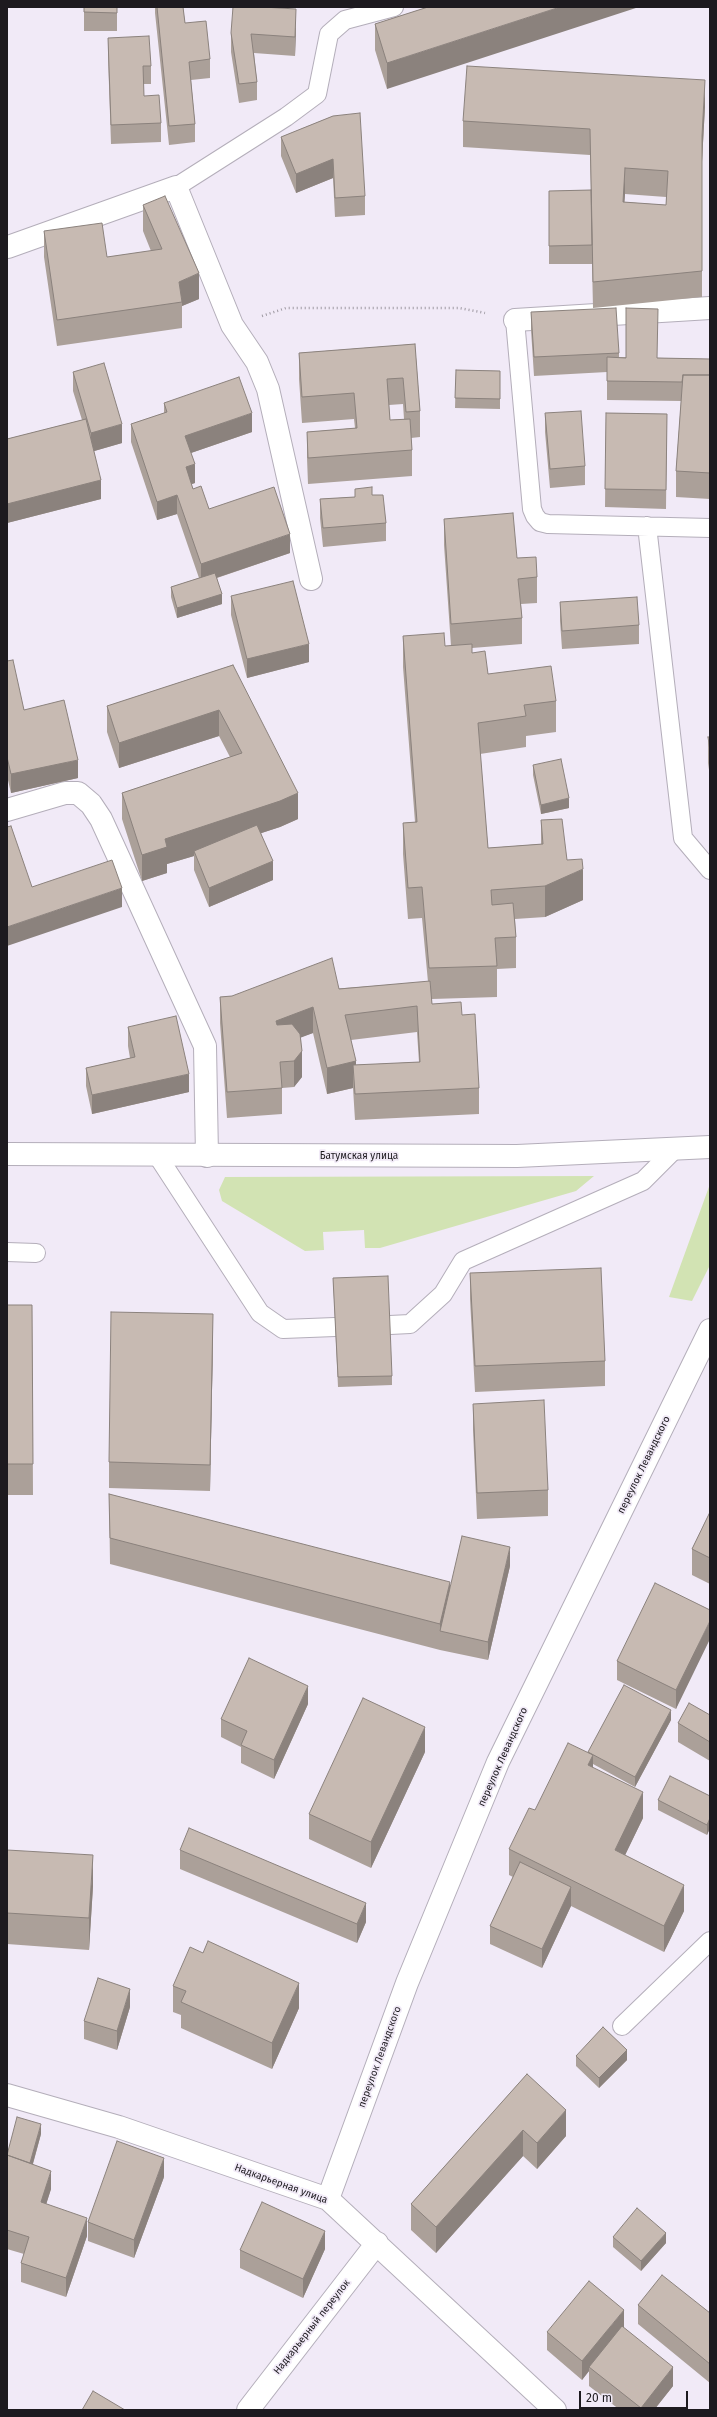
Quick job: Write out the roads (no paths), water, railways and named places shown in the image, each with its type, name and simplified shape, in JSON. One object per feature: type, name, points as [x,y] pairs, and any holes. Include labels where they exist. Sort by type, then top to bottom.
[{"type":"street","points":[[7,246],[176,187],[232,325],[257,362],[268,389],[312,579]]},
{"type":"street","points":[[515,320],[710,308]]},
{"type":"street","points":[[7,810],[65,793],[78,793],[91,804],[102,819],[205,1046],[207,1156]]},
{"type":"street","name":"Батумская улица","points":[[7,1154],[207,1156],[517,1156],[674,1150],[710,1147]]},
{"type":"street","name":"переулок Левандского","points":[[328,2199],[407,1983],[498,1762],[710,1330]]},
{"type":"street","name":"Надкарьерная улица","points":[[7,2095],[119,2127],[328,2199],[555,2410]]},
{"type":"street","name":"Надкарьерный переулок","points":[[248,2410],[377,2243]]},
{"type":"lane","points":[[176,187],[286,117],[316,94],[329,34],[345,20],[394,7]]},
{"type":"lane","points":[[515,320],[532,509],[540,522],[548,524],[710,528]]},
{"type":"lane","points":[[647,526],[683,838],[710,870]]},
{"type":"lane","points":[[390,1324],[410,1324],[443,1294],[463,1261],[644,1181],[674,1150]]},
{"type":"lane","points":[[157,1155],[260,1313],[283,1329],[335,1327]]},
{"type":"lane","points":[[7,1252],[36,1253]]},
{"type":"lane","points":[[622,2026],[710,1941]]}]
